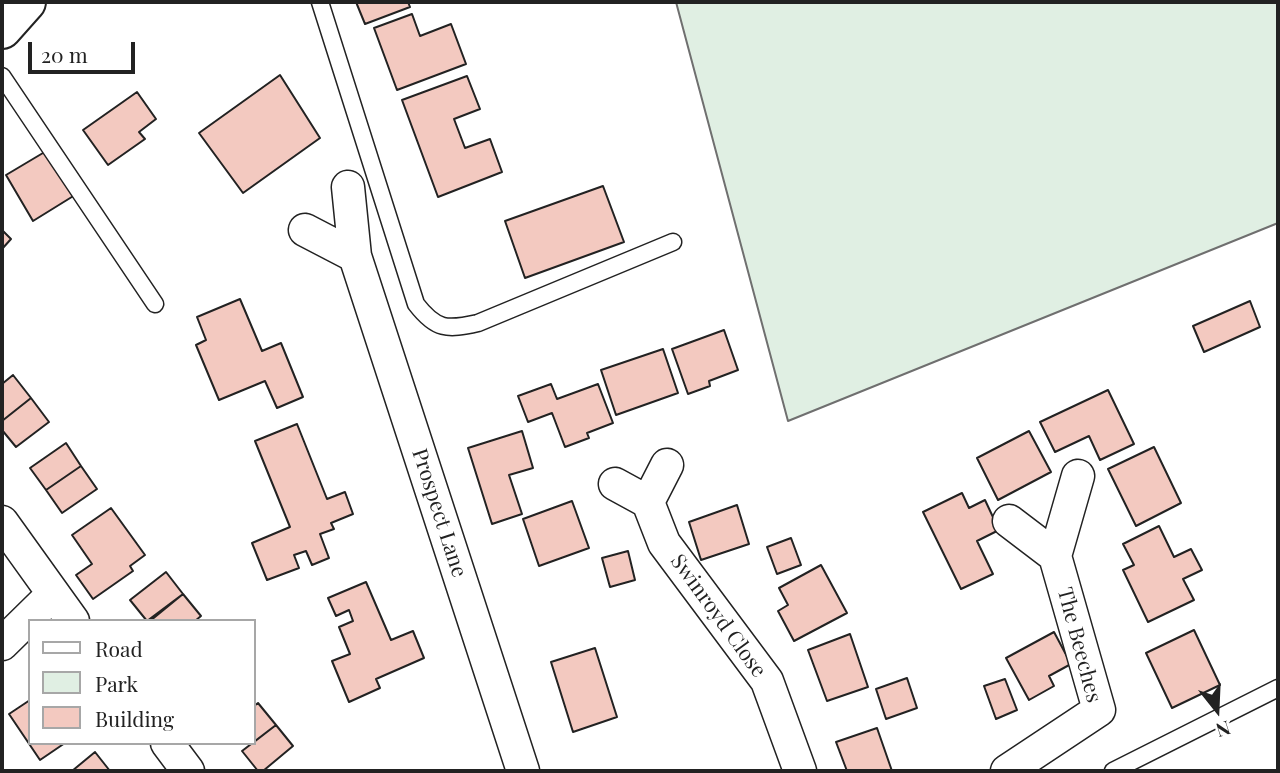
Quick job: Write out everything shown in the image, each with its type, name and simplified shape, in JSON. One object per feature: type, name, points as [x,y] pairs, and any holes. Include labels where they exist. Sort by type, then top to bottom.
[{"type":"main road","points":[[2,29],[26,2]]},
{"type":"street","name":"Prospect Lane","points":[[348,187],[355,256],[523,771]]},
{"type":"street","points":[[305,230],[355,256]]},
{"type":"street","points":[[615,484],[648,502],[667,465]]},
{"type":"street","points":[[1009,521],[1055,556],[1078,476]]},
{"type":"street","name":"Swinroyd Close","points":[[648,502],[664,543],[766,681],[800,771]]},
{"type":"street","points":[[2,522],[72,619]]},
{"type":"street","name":"The Beeches","points":[[1007,771],[1100,710],[1055,556]]},
{"type":"street","points":[[2,644],[53,594]]},
{"type":"street","points":[[168,745],[188,771]]},
{"type":"lane","points":[[320,2],[416,303],[429,321],[451,329],[478,323],[673,242]]},
{"type":"lane","points":[[2,76],[155,304]]},
{"type":"lane","points":[[1113,771],[1278,688]]},
{"type":"green space","points":[[676,2],[1278,2],[1278,223],[788,421]]},
{"type":"building","points":[[356,2],[408,2],[410,7],[365,24]]},
{"type":"building","points":[[412,14],[420,36],[451,24],[466,64],[397,90],[374,28]]},
{"type":"building","points":[[280,75],[320,138],[243,193],[199,133]]},
{"type":"building","points":[[467,76],[480,109],[454,119],[465,148],[490,139],[502,172],[438,197],[402,100]]},
{"type":"building","points":[[137,92],[156,119],[139,132],[145,139],[108,165],[83,130]]},
{"type":"building","points":[[48,150],[75,195],[33,221],[6,175]]},
{"type":"building","points":[[603,186],[624,242],[525,278],[505,221]]},
{"type":"building","points":[[2,230],[11,239],[2,249]]},
{"type":"building","points":[[240,299],[262,351],[281,343],[303,397],[277,408],[265,381],[219,400],[196,345],[206,340],[197,317]]},
{"type":"building","points":[[1250,301],[1260,327],[1204,352],[1193,326]]},
{"type":"building","points":[[724,330],[738,370],[709,381],[710,386],[688,394],[672,349]]},
{"type":"building","points":[[663,349],[678,393],[616,415],[601,370]]},
{"type":"building","points":[[13,375],[31,398],[2,421],[2,384]]},
{"type":"building","points":[[551,384],[557,399],[598,384],[613,423],[587,433],[589,438],[565,447],[552,413],[528,422],[518,396]]},
{"type":"building","points":[[1108,390],[1134,444],[1100,460],[1089,436],[1055,452],[1040,422]]},
{"type":"building","points":[[31,398],[49,422],[16,447],[2,430],[2,421]]},
{"type":"building","points":[[297,424],[327,499],[345,492],[353,514],[331,523],[334,529],[320,534],[329,558],[312,565],[306,551],[294,555],[299,568],[267,580],[252,543],[290,527],[255,441]]},
{"type":"building","points":[[522,431],[533,468],[509,475],[522,514],[492,524],[468,448]]},
{"type":"building","points":[[1029,431],[1051,472],[998,500],[977,458]]},
{"type":"building","points":[[66,443],[81,466],[46,490],[30,468]]},
{"type":"building","points":[[1154,447],[1181,503],[1136,526],[1108,469]]},
{"type":"building","points":[[81,466],[97,489],[62,513],[46,490]]},
{"type":"building","points":[[962,493],[969,508],[985,500],[999,530],[977,541],[993,574],[961,589],[923,512]]},
{"type":"building","points":[[572,501],[589,548],[539,566],[523,519]]},
{"type":"building","points":[[737,505],[749,544],[701,560],[689,522]]},
{"type":"building","points":[[111,508],[145,555],[130,566],[133,571],[93,599],[76,575],[92,564],[72,535]]},
{"type":"building","points":[[1159,526],[1174,557],[1191,549],[1202,570],[1183,579],[1194,600],[1148,622],[1123,570],[1134,565],[1123,544]]},
{"type":"building","points":[[791,538],[801,565],[777,574],[767,547]]},
{"type":"building","points":[[628,551],[635,580],[610,587],[602,558]]},
{"type":"building","points":[[821,565],[847,613],[794,641],[778,611],[788,605],[779,588]]},
{"type":"building","points":[[166,572],[183,594],[150,619],[145,619],[130,600]]},
{"type":"building","points":[[366,582],[391,640],[413,631],[424,658],[376,679],[380,688],[349,702],[332,661],[350,654],[339,627],[353,621],[349,610],[336,616],[328,598]]},
{"type":"building","points":[[183,594],[201,616],[197,619],[152,619]]},
{"type":"building","points":[[1194,630],[1220,685],[1172,708],[1146,653]]},
{"type":"building","points":[[1054,632],[1071,664],[1049,676],[1054,686],[1029,700],[1006,658]]},
{"type":"building","points":[[850,634],[868,687],[827,701],[808,650]]},
{"type":"building","points":[[595,648],[617,717],[573,732],[551,662]]},
{"type":"building","points":[[907,678],[917,708],[886,719],[876,689]]},
{"type":"building","points":[[1005,679],[1017,710],[996,719],[984,686]]},
{"type":"building","points":[[28,701],[28,742],[9,714]]},
{"type":"building","points":[[258,703],[276,725],[256,740]]},
{"type":"building","points":[[276,725],[293,746],[263,771],[258,771],[242,751],[250,745],[256,745],[256,740]]},
{"type":"building","points":[[877,728],[892,771],[847,771],[836,742]]},
{"type":"building","points":[[30,745],[62,745],[40,760]]},
{"type":"building","points":[[95,752],[110,771],[72,771]]}]
